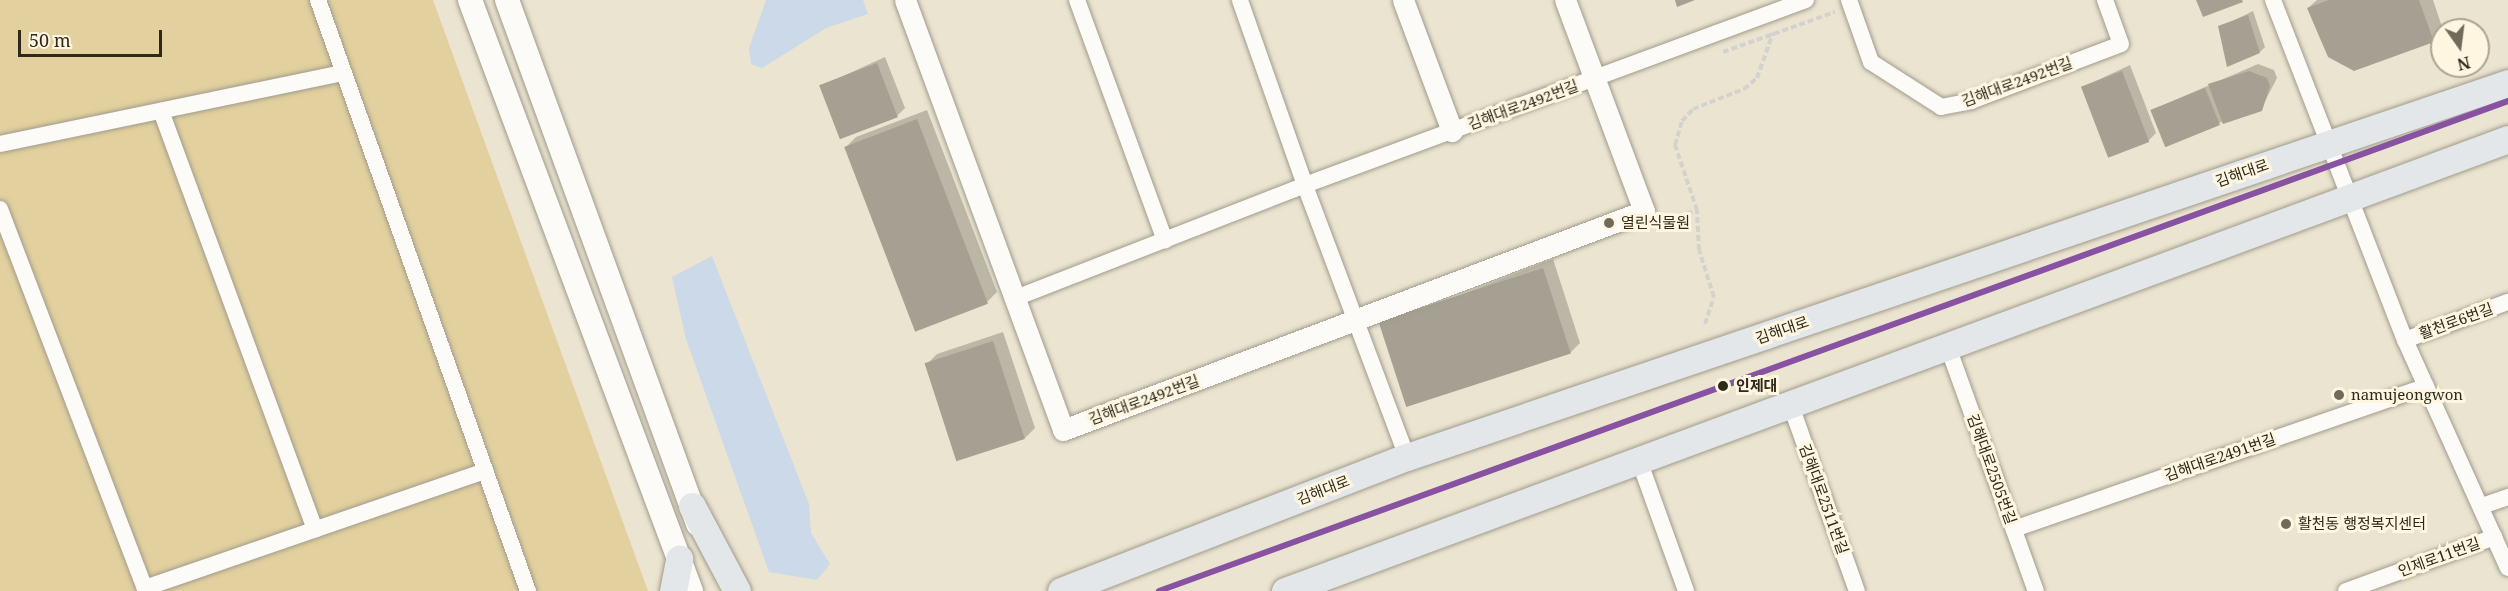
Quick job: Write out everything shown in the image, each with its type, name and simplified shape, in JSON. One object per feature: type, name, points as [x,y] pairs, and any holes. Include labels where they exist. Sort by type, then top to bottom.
[{"type":"main road","points":[[470,0],[691,591]]},
{"type":"main road","points":[[507,0],[723,591]]},
{"type":"main road","name":"김해대로","points":[[1061,591],[1407,457],[2508,83]]},
{"type":"main road","points":[[1302,588],[2508,139]]},
{"type":"main road","points":[[692,506],[737,591]]},
{"type":"main road","points":[[673,591],[679,559]]},
{"type":"street","points":[[318,0],[528,591]]},
{"type":"street","name":"김해대로2492번길","points":[[905,0],[1063,430],[1644,212],[1565,0]]},
{"type":"street","points":[[1077,0],[1165,240]]},
{"type":"street","points":[[1240,0],[1305,185],[1407,457]]},
{"type":"street","name":"김해대로2492번길","points":[[1403,0],[1452,131]]},
{"type":"street","name":"김해대로2492번길","points":[[1013,299],[1305,185],[1806,0]]},
{"type":"street","name":"김해대로2492번길","points":[[1844,5],[1871,62],[1941,107],[1971,101],[2121,44],[2105,0]]},
{"type":"street","points":[[2273,0],[2405,340],[2482,506],[2508,568]]},
{"type":"street","points":[[0,144],[344,73]]},
{"type":"street","points":[[161,111],[315,530]]},
{"type":"street","points":[[0,210],[145,590],[485,471]]},
{"type":"street","name":"활천로6번길","points":[[2405,340],[2508,302]]},
{"type":"street","name":"김해대로2505번길","points":[[1948,346],[2036,591]]},
{"type":"street","name":"김해대로2491번길","points":[[2014,528],[2426,386]]},
{"type":"street","name":"김해대로2511번길","points":[[1791,406],[1857,591]]},
{"type":"street","points":[[1640,463],[1686,591]]},
{"type":"street","points":[[2482,506],[2508,497]]},
{"type":"street","name":"인제로11번길","points":[[2346,591],[2387,584],[2494,537]]},
{"type":"path","points":[[1705,324],[1713,297],[1699,250],[1697,210],[1678,166],[1675,145],[1682,121],[1692,109],[1757,78],[1773,33],[1844,5]]},
{"type":"path","points":[[1655,224],[1697,210]]},
{"type":"shaded area","points":[[0,0],[433,0],[648,591],[0,591]]},
{"type":"water","points":[[766,0],[863,0],[868,14],[826,28],[762,68],[751,64],[749,48]]},
{"type":"water","points":[[712,256],[809,504],[811,533],[830,564],[817,580],[769,572],[686,339],[672,277]]},
{"type":"building","points":[[1675,0],[1695,0],[1677,7]]},
{"type":"building","points":[[2196,0],[2242,0],[2243,2],[2203,17]]},
{"type":"building","points":[[2329,0],[2419,0],[2430,31],[2430,43],[2354,71],[2328,57],[2307,8]]},
{"type":"building","points":[[2248,15],[2260,53],[2227,67],[2218,26]]},
{"type":"building","points":[[877,63],[898,117],[840,139],[819,85]]},
{"type":"building","points":[[2122,71],[2149,142],[2108,158],[2081,87]]},
{"type":"building","points":[[2249,71],[2267,78],[2270,86],[2262,111],[2223,124],[2208,84]]},
{"type":"building","points":[[2205,88],[2220,125],[2165,147],[2150,110]]},
{"type":"building","points":[[917,119],[988,304],[915,332],[844,147]]},
{"type":"building","points":[[1543,268],[1571,354],[1406,407],[1378,321]]},
{"type":"building","points":[[993,341],[1025,439],[956,461],[925,363]]},
{"type":"transit line","points":[[1159,591],[2508,101]]},
{"type":"place","name":"열린식물원","points":[[1609,223]]},
{"type":"place","name":"인제대","points":[[1723,386]]},
{"type":"place","name":"namujeongwon","points":[[2339,395]]},
{"type":"place","name":"활천동 행정복지센터","points":[[2286,524]]}]
